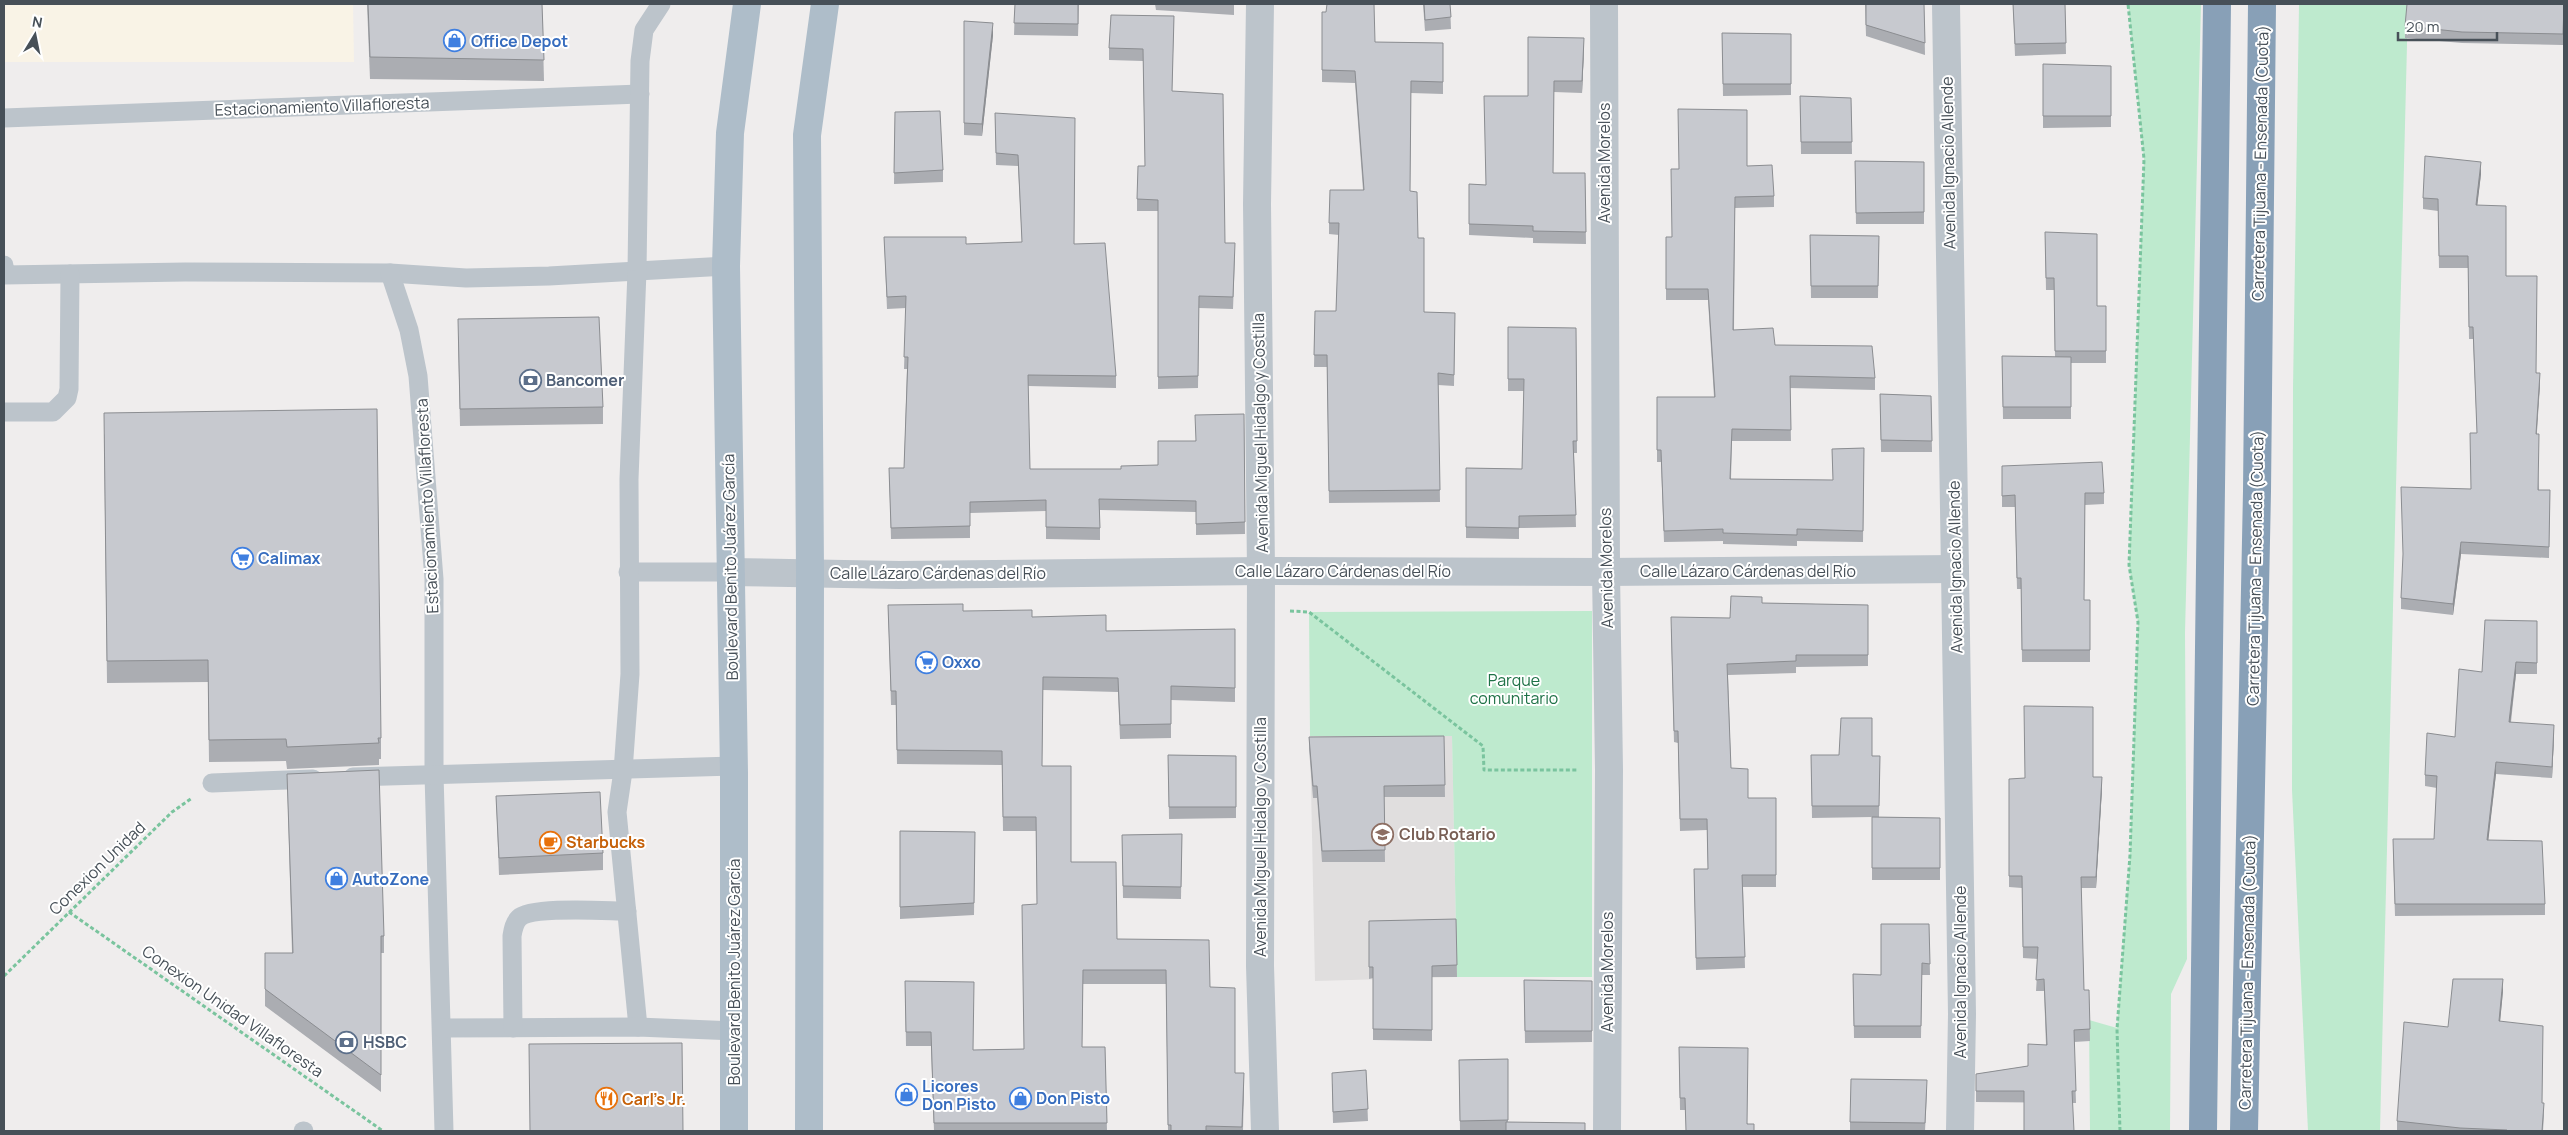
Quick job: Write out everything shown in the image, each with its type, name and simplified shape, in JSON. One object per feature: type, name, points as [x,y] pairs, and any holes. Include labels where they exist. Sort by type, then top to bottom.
[{"type":"highway","points":[[2203,1131],[2217,4]]},
{"type":"highway","name":"Carretera Tijuana - Ensenada (Cuota)","points":[[2244,1131],[2257,501],[2262,4]]},
{"type":"main road","name":"Boulevard Benito Juárez García","points":[[734,1131],[734,766],[726,266],[730,133],[747,4]]},
{"type":"main road","points":[[809,1131],[810,572],[807,135],[825,4]]},
{"type":"street","name":"Avenida Miguel Hidalgo y Costilla","points":[[1260,4],[1257,204],[1261,571],[1260,966],[1264,1131]]},
{"type":"street","name":"Avenida Morelos","points":[[1604,4],[1606,572],[1609,770],[1607,1131]]},
{"type":"street","name":"Avenida Ignacio Allende","points":[[1946,4],[1962,1014],[1960,1131]]},
{"type":"street","name":"Calle Lázaro Cárdenas del Río","points":[[730,572],[899,575],[1261,571],[1606,572],[1955,569]]},
{"type":"lane","points":[[638,1027],[617,812],[623,771],[630,674],[629,479],[637,271],[640,94],[644,30],[661,4]]},
{"type":"lane","name":"Estacionamiento Villafloresta","points":[[4,118],[640,94]]},
{"type":"lane","points":[[4,265],[4,275],[390,273],[466,278],[726,266]]},
{"type":"lane","name":"Estacionamiento Villafloresta","points":[[390,273],[409,330],[418,376],[434,579],[434,774],[444,1131]]},
{"type":"lane","points":[[4,412],[53,412],[67,398],[69,389],[70,274]]},
{"type":"lane","points":[[628,572],[730,572]]},
{"type":"lane","points":[[212,783],[434,774],[623,771],[734,766]]},
{"type":"lane","points":[[513,1028],[512,936],[519,918],[537,911],[627,911]]},
{"type":"lane","points":[[442,1028],[638,1027],[735,1031]]},
{"type":"path","points":[[2120,1131],[2117,1029],[2130,855],[2138,632],[2129,565],[2144,159],[2128,4]]},
{"type":"path","points":[[1260,609],[1309,612],[1483,746],[1484,770],[1609,770]]},
{"type":"path","name":"Conexion Unidad","points":[[4,976],[172,812],[212,783]]},
{"type":"path","name":"Conexion Unidad Villafloresta","points":[[69,912],[382,1131]]},
{"type":"shaded area","points":[[4,4],[353,4],[354,62],[4,62]]},
{"type":"shaded area","name":"Club Rotario","points":[[1452,735],[1457,977],[1315,981],[1310,736]]},
{"type":"green space","points":[[2128,4],[2201,4],[2185,633],[2187,959],[2171,994],[2170,1131],[2090,1131],[2089,1020],[2117,1028],[2130,855],[2138,622],[2129,565],[2144,159]]},
{"type":"green space","points":[[2299,4],[2408,4],[2380,1131],[2308,1131],[2292,790],[2293,388]]},
{"type":"green space","name":"Parque comunitario","points":[[1592,611],[1592,977],[1457,977],[1452,736],[1310,736],[1309,612]]},
{"type":"building","name":"Office Depot","points":[[368,4],[542,4],[544,60],[370,57]]},
{"type":"building","points":[[1015,4],[1078,4],[1078,24],[1014,23]]},
{"type":"building","points":[[1327,4],[1374,4],[1375,42],[1443,43],[1443,82],[1411,81],[1410,191],[1417,192],[1418,238],[1424,238],[1424,312],[1455,313],[1454,375],[1438,373],[1440,490],[1329,491],[1327,355],[1314,355],[1315,311],[1336,311],[1339,223],[1329,223],[1330,190],[1364,190],[1355,71],[1322,70],[1322,12],[1326,12]]},
{"type":"building","points":[[1424,4],[1450,4],[1451,17],[1425,20]]},
{"type":"building","points":[[1866,4],[1924,4],[1925,43],[1866,25]]},
{"type":"building","points":[[2013,4],[2065,4],[2066,43],[2015,44]]},
{"type":"building","points":[[2407,4],[2564,4],[2563,34],[2462,32],[2405,26]]},
{"type":"building","points":[[1111,15],[1174,16],[1172,91],[1223,94],[1225,243],[1235,243],[1233,297],[1199,296],[1198,376],[1158,377],[1158,200],[1137,199],[1138,166],[1145,166],[1143,49],[1109,48]]},
{"type":"building","points":[[964,21],[993,23],[982,124],[964,123]]},
{"type":"building","points":[[1722,33],[1791,34],[1791,84],[1723,84]]},
{"type":"building","points":[[1528,37],[1584,38],[1582,81],[1554,81],[1553,173],[1585,173],[1586,232],[1533,231],[1533,226],[1469,224],[1469,184],[1486,185],[1484,96],[1528,96]]},
{"type":"building","points":[[2043,64],[2111,66],[2111,116],[2043,116]]},
{"type":"building","points":[[1800,96],[1851,98],[1852,142],[1801,142]]},
{"type":"building","points":[[1678,109],[1747,110],[1747,166],[1772,165],[1774,196],[1735,197],[1733,330],[1773,328],[1775,345],[1872,346],[1875,378],[1790,376],[1791,430],[1732,429],[1730,479],[1833,480],[1832,449],[1864,448],[1863,531],[1797,529],[1797,535],[1723,533],[1723,529],[1664,531],[1661,450],[1657,450],[1657,397],[1715,397],[1708,289],[1666,289],[1666,237],[1672,237],[1671,169],[1679,169]]},
{"type":"building","points":[[940,111],[943,170],[894,173],[895,112]]},
{"type":"building","points":[[995,113],[1075,118],[1074,244],[1105,243],[1116,376],[1028,375],[1030,469],[1121,469],[1121,466],[1158,465],[1158,441],[1196,441],[1195,415],[1244,414],[1245,522],[1196,524],[1196,501],[1099,499],[1100,528],[1046,527],[1046,500],[970,502],[970,526],[891,528],[889,468],[904,468],[908,357],[904,357],[906,296],[887,297],[884,237],[966,237],[966,244],[1022,242],[1018,155],[996,153]]},
{"type":"building","points":[[2425,156],[2481,162],[2476,205],[2506,206],[2506,276],[2537,276],[2536,373],[2540,373],[2536,434],[2539,434],[2538,490],[2550,490],[2549,547],[2461,542],[2453,604],[2401,598],[2403,554],[2401,487],[2471,489],[2470,433],[2477,433],[2473,327],[2469,327],[2468,256],[2439,256],[2438,199],[2423,198]]},
{"type":"building","points":[[1855,161],[1924,162],[1924,212],[1856,213]]},
{"type":"building","points":[[2045,232],[2097,234],[2097,306],[2106,306],[2106,351],[2055,351],[2054,278],[2046,278]]},
{"type":"building","points":[[1810,235],[1879,236],[1878,286],[1811,286]]},
{"type":"building","name":"Bancomer","points":[[599,317],[603,407],[460,409],[458,319]]},
{"type":"building","points":[[1508,327],[1576,328],[1577,441],[1573,441],[1576,515],[1519,516],[1519,528],[1466,527],[1466,468],[1522,469],[1524,379],[1508,379]]},
{"type":"building","points":[[2002,356],[2071,357],[2071,407],[2003,407]]},
{"type":"building","points":[[1880,394],[1931,396],[1932,441],[1881,440]]},
{"type":"building","name":"Calimax","points":[[377,409],[381,738],[378,738],[379,743],[287,747],[286,739],[209,740],[208,660],[107,661],[104,413]]},
{"type":"building","points":[[2102,462],[2104,493],[2085,493],[2084,600],[2090,600],[2090,650],[2022,650],[2021,578],[2017,578],[2015,495],[2002,496],[2002,466]]},
{"type":"building","points":[[1731,596],[1762,597],[1762,603],[1868,605],[1868,655],[1796,655],[1796,661],[1727,664],[1731,768],[1748,769],[1748,798],[1776,798],[1776,875],[1742,875],[1745,957],[1696,958],[1694,869],[1708,869],[1707,819],[1680,819],[1678,731],[1674,731],[1671,617],[1730,618]]},
{"type":"building","points":[[963,604],[963,611],[1032,610],[1032,617],[1106,615],[1106,631],[1235,629],[1235,688],[1171,686],[1171,724],[1120,725],[1118,678],[1043,677],[1042,766],[1071,766],[1071,862],[1116,862],[1117,939],[1209,940],[1210,987],[1235,988],[1235,1073],[1244,1073],[1242,1127],[1206,1126],[1206,1131],[1171,1131],[1171,1125],[1168,1125],[1166,970],[1083,970],[1082,1047],[1105,1047],[1107,1123],[934,1123],[931,1032],[906,1032],[905,981],[974,982],[973,1050],[1024,1049],[1022,905],[1037,904],[1036,817],[1003,817],[1002,751],[897,750],[896,691],[891,691],[888,605]]},
{"type":"building","points":[[2485,620],[2537,621],[2537,663],[2516,662],[2509,722],[2554,725],[2552,767],[2496,762],[2487,840],[2542,841],[2545,904],[2395,904],[2393,839],[2434,839],[2437,776],[2425,775],[2427,733],[2455,737],[2459,669],[2482,672]]},
{"type":"building","points":[[2024,706],[2093,707],[2093,777],[2102,777],[2096,877],[2081,877],[2084,990],[2089,990],[2090,1029],[2074,1030],[2076,1091],[2072,1091],[2074,1131],[2024,1131],[2024,1091],[1976,1091],[1976,1074],[2028,1066],[2028,1044],[2047,1045],[2044,979],[2036,980],[2038,947],[2023,947],[2022,876],[2009,876],[2009,779],[2025,778]]},
{"type":"building","points":[[1841,718],[1872,718],[1872,756],[1880,756],[1879,806],[1812,806],[1811,755],[1839,755]]},
{"type":"building","points":[[1444,736],[1445,785],[1384,786],[1385,850],[1322,851],[1317,786],[1313,786],[1309,737]]},
{"type":"building","points":[[1168,755],[1236,756],[1236,807],[1169,807]]},
{"type":"building","points":[[379,770],[384,936],[381,936],[381,1075],[265,989],[265,953],[293,953],[287,774]]},
{"type":"building","name":"Starbucks","points":[[600,792],[603,853],[499,858],[496,796]]},
{"type":"building","points":[[1872,817],[1940,818],[1940,868],[1872,868]]},
{"type":"building","points":[[900,831],[975,832],[974,903],[900,907]]},
{"type":"building","points":[[1182,834],[1181,887],[1123,886],[1122,835]]},
{"type":"building","points":[[1456,919],[1457,965],[1432,966],[1432,1030],[1373,1029],[1373,967],[1369,967],[1369,921]]},
{"type":"building","points":[[1881,924],[1929,924],[1930,964],[1922,963],[1921,1026],[1854,1026],[1853,974],[1881,975]]},
{"type":"building","points":[[2453,979],[2503,979],[2499,1021],[2543,1026],[2542,1103],[2544,1103],[2542,1131],[2460,1128],[2397,1121],[2404,1022],[2448,1027]]},
{"type":"building","points":[[1524,980],[1592,981],[1592,1031],[1525,1031]]},
{"type":"building","name":"Carl's Jr.","points":[[682,1043],[683,1131],[530,1131],[529,1044]]},
{"type":"building","points":[[1679,1047],[1748,1048],[1747,1124],[1754,1124],[1754,1131],[1686,1131],[1685,1098],[1680,1098]]},
{"type":"building","points":[[1508,1059],[1508,1120],[1460,1121],[1459,1060]]},
{"type":"building","points":[[1366,1070],[1368,1109],[1333,1112],[1332,1073]]},
{"type":"building","points":[[1851,1079],[1927,1080],[1925,1123],[1850,1122]]},
{"type":"building","points":[[1506,1122],[1585,1123],[1585,1131],[1506,1131]]},
{"type":"place","name":"Office Depot","points":[[455,41]]},
{"type":"place","name":"Bancomer","points":[[530,380]]},
{"type":"place","name":"Calimax","points":[[242,558]]},
{"type":"place","name":"Oxxo","points":[[926,662]]},
{"type":"place","name":"Club Rotario","points":[[1383,834]]},
{"type":"place","name":"Starbucks","points":[[550,842]]},
{"type":"place","name":"AutoZone","points":[[336,879]]},
{"type":"place","name":"HSBC","points":[[347,1042]]},
{"type":"place","name":"Licores Don Pisto","points":[[906,1095]]},
{"type":"place","name":"Don Pisto","points":[[1020,1098]]},
{"type":"place","name":"Carl's Jr.","points":[[606,1099]]}]
